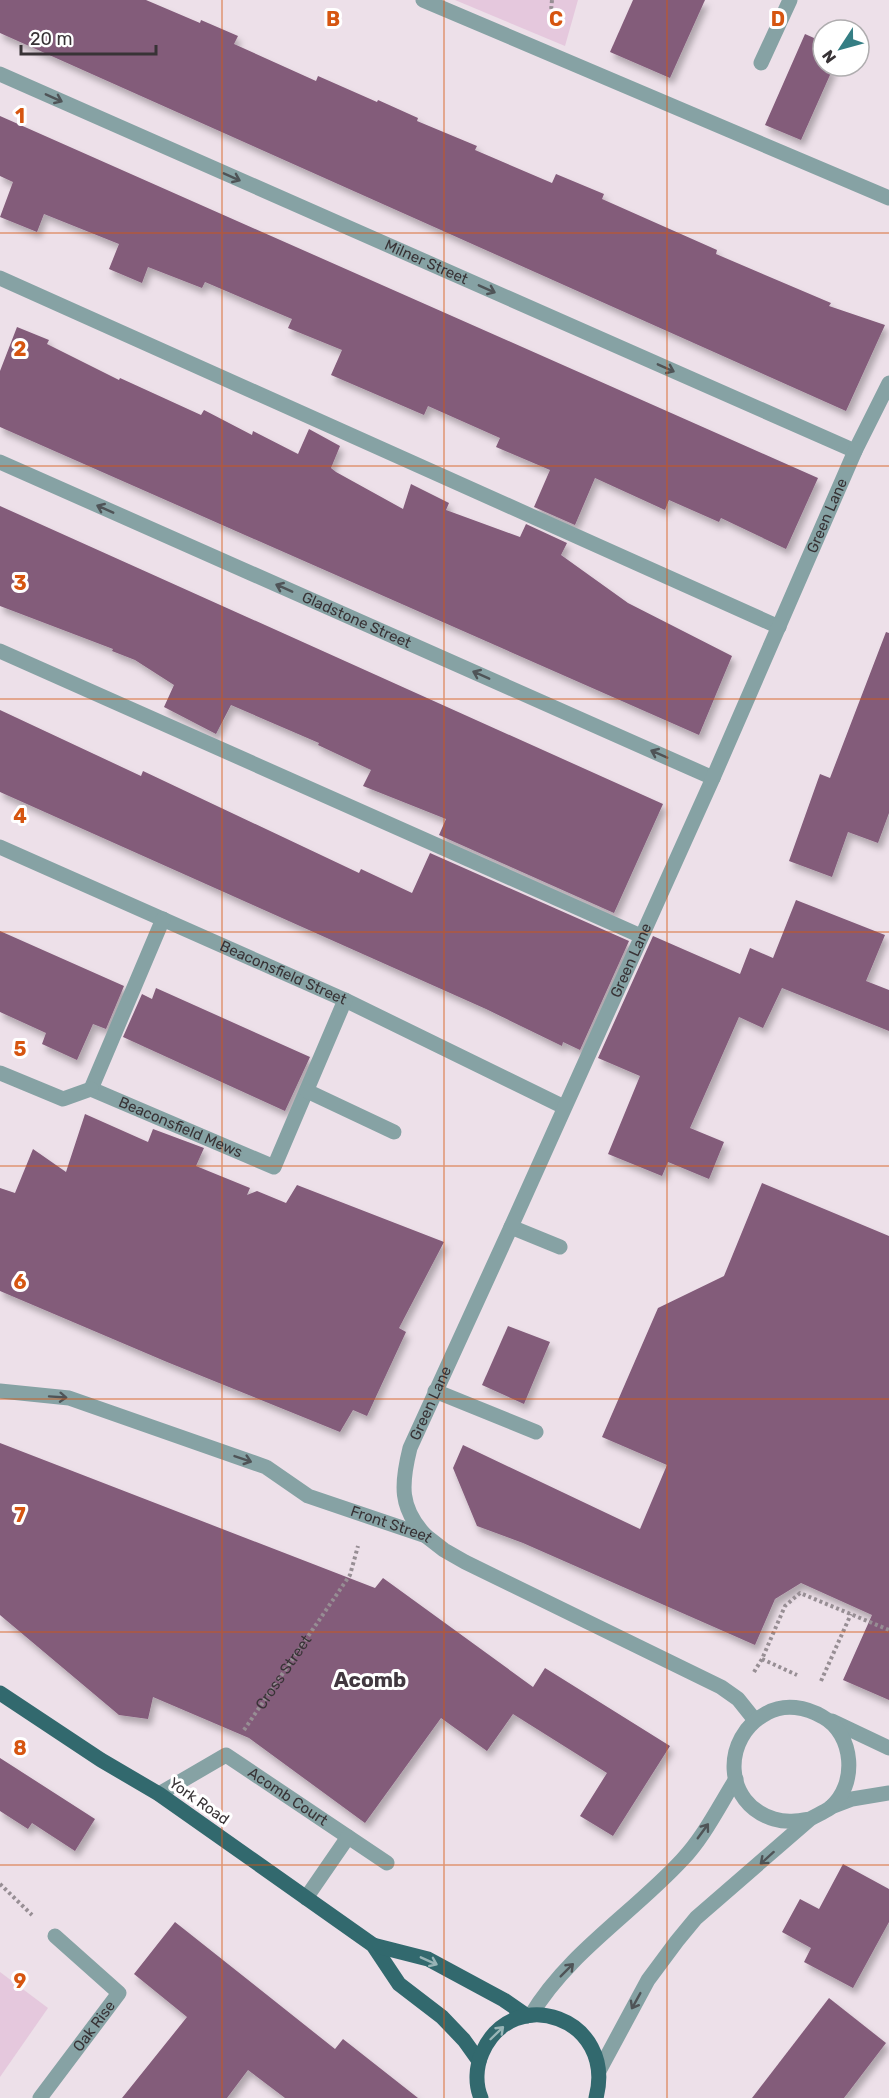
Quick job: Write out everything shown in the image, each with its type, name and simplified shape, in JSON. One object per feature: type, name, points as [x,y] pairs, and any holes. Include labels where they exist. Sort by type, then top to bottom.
[{"type":"main road","name":"York Road","points":[[0,1694],[101,1760],[159,1794],[373,1945],[428,1959],[529,2015]]},
{"type":"main road","name":"York Road","points":[[373,1945],[399,1984],[442,2017],[464,2040],[479,2061]]},
{"type":"main road","points":[[480,2097],[477,2078],[479,2061],[486,2045],[496,2031],[510,2022],[529,2015],[553,2017],[574,2026],[590,2042],[599,2084],[608,2098]]},
{"type":"street","points":[[423,0],[889,198]]},
{"type":"street","points":[[761,63],[790,0]]},
{"type":"street","name":"Milner Street","points":[[0,74],[855,452]]},
{"type":"street","points":[[0,278],[779,627]]},
{"type":"street","name":"Green Lane","points":[[426,1536],[414,1524],[407,1511],[403,1487],[410,1448],[713,778],[855,452],[889,383]]},
{"type":"street","name":"Gladstone Street","points":[[0,462],[713,778]]},
{"type":"street","points":[[0,651],[642,936]]},
{"type":"street","name":"Beaconsfield Street","points":[[0,847],[345,1000],[564,1107]]},
{"type":"street","points":[[0,1073],[63,1099],[91,1089],[163,919]]},
{"type":"street","name":"Beaconsfield Mews","points":[[91,1089],[274,1167],[345,1000]]},
{"type":"street","points":[[307,1091],[394,1132]]},
{"type":"street","points":[[511,1227],[560,1247]]},
{"type":"street","name":"Front Street","points":[[0,1391],[69,1398],[266,1467],[309,1496],[426,1536],[465,1562],[722,1687],[738,1699],[754,1719]]},
{"type":"street","points":[[435,1391],[536,1432]]},
{"type":"street","points":[[810,1819],[791,1822],[773,1819],[756,1810],[744,1797],[736,1779],[733,1763],[736,1747],[743,1732],[754,1719],[772,1710],[792,1706],[812,1710],[889,1748]]},
{"type":"street","points":[[829,1720],[844,1739],[849,1763],[845,1787],[831,1807]]},
{"type":"street","points":[[159,1794],[226,1755]]},
{"type":"street","name":"Acomb Court","points":[[226,1755],[387,1863]]},
{"type":"street","points":[[529,2015],[544,1992],[683,1859],[711,1821],[736,1779]]},
{"type":"street","points":[[599,2084],[648,1980],[696,1918],[810,1819],[831,1807],[852,1799],[889,1792]]},
{"type":"street","points":[[306,1898],[348,1837]]},
{"type":"street","name":"Oak Rise","points":[[40,2098],[119,1994],[55,1936]]},
{"type":"path","name":"Cross Street","points":[[226,1755],[350,1575],[366,1515]]},
{"type":"path","points":[[738,1699],[762,1659],[785,1606],[800,1593],[889,1630]]},
{"type":"path","points":[[819,1685],[851,1614]]},
{"type":"path","points":[[762,1659],[800,1676]]},
{"type":"path","points":[[0,1884],[55,1936]]},
{"type":"shaded area","points":[[455,0],[578,0],[565,46]]},
{"type":"shaded area","points":[[0,1972],[48,2008],[0,2077]]},
{"type":"building","points":[[0,0],[146,0],[200,23],[201,20],[238,36],[234,44],[316,81],[318,76],[377,102],[378,100],[418,118],[417,121],[477,146],[475,150],[552,183],[556,174],[604,194],[602,199],[717,250],[716,254],[831,303],[829,306],[885,325],[846,411],[0,33]]},
{"type":"building","points":[[633,0],[705,0],[670,78],[610,52]]},
{"type":"building","points":[[805,34],[811,37],[811,78],[829,78],[801,140],[765,125]]},
{"type":"building","points":[[0,116],[818,478],[786,549],[721,518],[719,522],[669,500],[665,510],[595,478],[575,525],[534,507],[550,470],[496,447],[500,438],[428,406],[424,415],[331,375],[342,350],[288,328],[292,319],[205,282],[202,288],[148,267],[142,283],[109,269],[119,244],[44,214],[37,232],[0,217],[13,182],[0,176]]},
{"type":"building","points":[[17,327],[49,340],[47,344],[119,380],[120,378],[201,415],[204,410],[252,435],[253,431],[298,454],[309,429],[340,446],[331,468],[403,509],[411,484],[449,503],[446,510],[520,537],[526,524],[567,543],[561,555],[628,603],[732,656],[699,735],[0,427],[0,371]]},
{"type":"building","points":[[0,506],[663,804],[614,913],[439,835],[446,819],[363,786],[371,770],[318,745],[319,743],[231,705],[216,734],[164,707],[174,685],[135,660],[112,651],[113,649],[0,606]]},
{"type":"building","points":[[886,632],[889,633],[889,813],[878,843],[848,832],[832,877],[789,861],[820,774],[830,778]]},
{"type":"building","points":[[0,710],[141,776],[143,771],[359,873],[361,869],[412,893],[430,853],[629,941],[580,1050],[563,1042],[562,1046],[486,1009],[0,792]]},
{"type":"building","points":[[796,900],[885,935],[866,981],[889,990],[889,1031],[782,988],[763,1028],[739,1017],[690,1128],[724,1142],[709,1179],[668,1162],[662,1176],[608,1154],[640,1076],[598,1058],[653,936],[740,974],[750,948],[773,958]]},
{"type":"building","points":[[0,931],[124,986],[106,1029],[93,1024],[77,1060],[42,1044],[46,1033],[0,1012]]},
{"type":"building","points":[[156,988],[310,1057],[285,1111],[123,1037],[142,994],[152,999]]},
{"type":"building","points":[[85,1114],[148,1142],[153,1129],[204,1148],[196,1166],[250,1188],[247,1195],[257,1191],[286,1203],[297,1185],[444,1242],[399,1328],[406,1332],[367,1416],[353,1410],[340,1432],[0,1291],[0,1188],[15,1193],[33,1149],[66,1172]]},
{"type":"building","points":[[762,1183],[889,1236],[889,1700],[843,1680],[872,1615],[801,1583],[775,1599],[755,1645],[523,1543],[477,1526],[453,1468],[463,1445],[640,1529],[667,1465],[602,1437],[658,1308],[724,1276]]},
{"type":"building","points":[[508,1326],[550,1342],[524,1404],[482,1385]]},
{"type":"building","points":[[0,1443],[375,1588],[383,1578],[533,1687],[545,1668],[670,1746],[613,1836],[580,1816],[607,1773],[513,1714],[487,1751],[441,1718],[365,1823],[249,1738],[153,1697],[148,1719],[119,1715],[0,1615]]},
{"type":"building","points":[[0,1758],[95,1819],[75,1851],[32,1823],[28,1829],[0,1811]]},
{"type":"building","points":[[843,1864],[889,1889],[889,1922],[853,1988],[804,1962],[811,1948],[782,1932],[800,1899],[819,1909]]},
{"type":"building","points":[[175,1922],[335,2049],[343,2039],[418,2098],[285,2098],[248,2070],[227,2098],[122,2098],[187,2017],[134,1974]]},
{"type":"building","points":[[829,1998],[886,2043],[844,2098],[752,2098]]},
{"type":"district","name":"Acomb","points":[[370,1680]]}]
